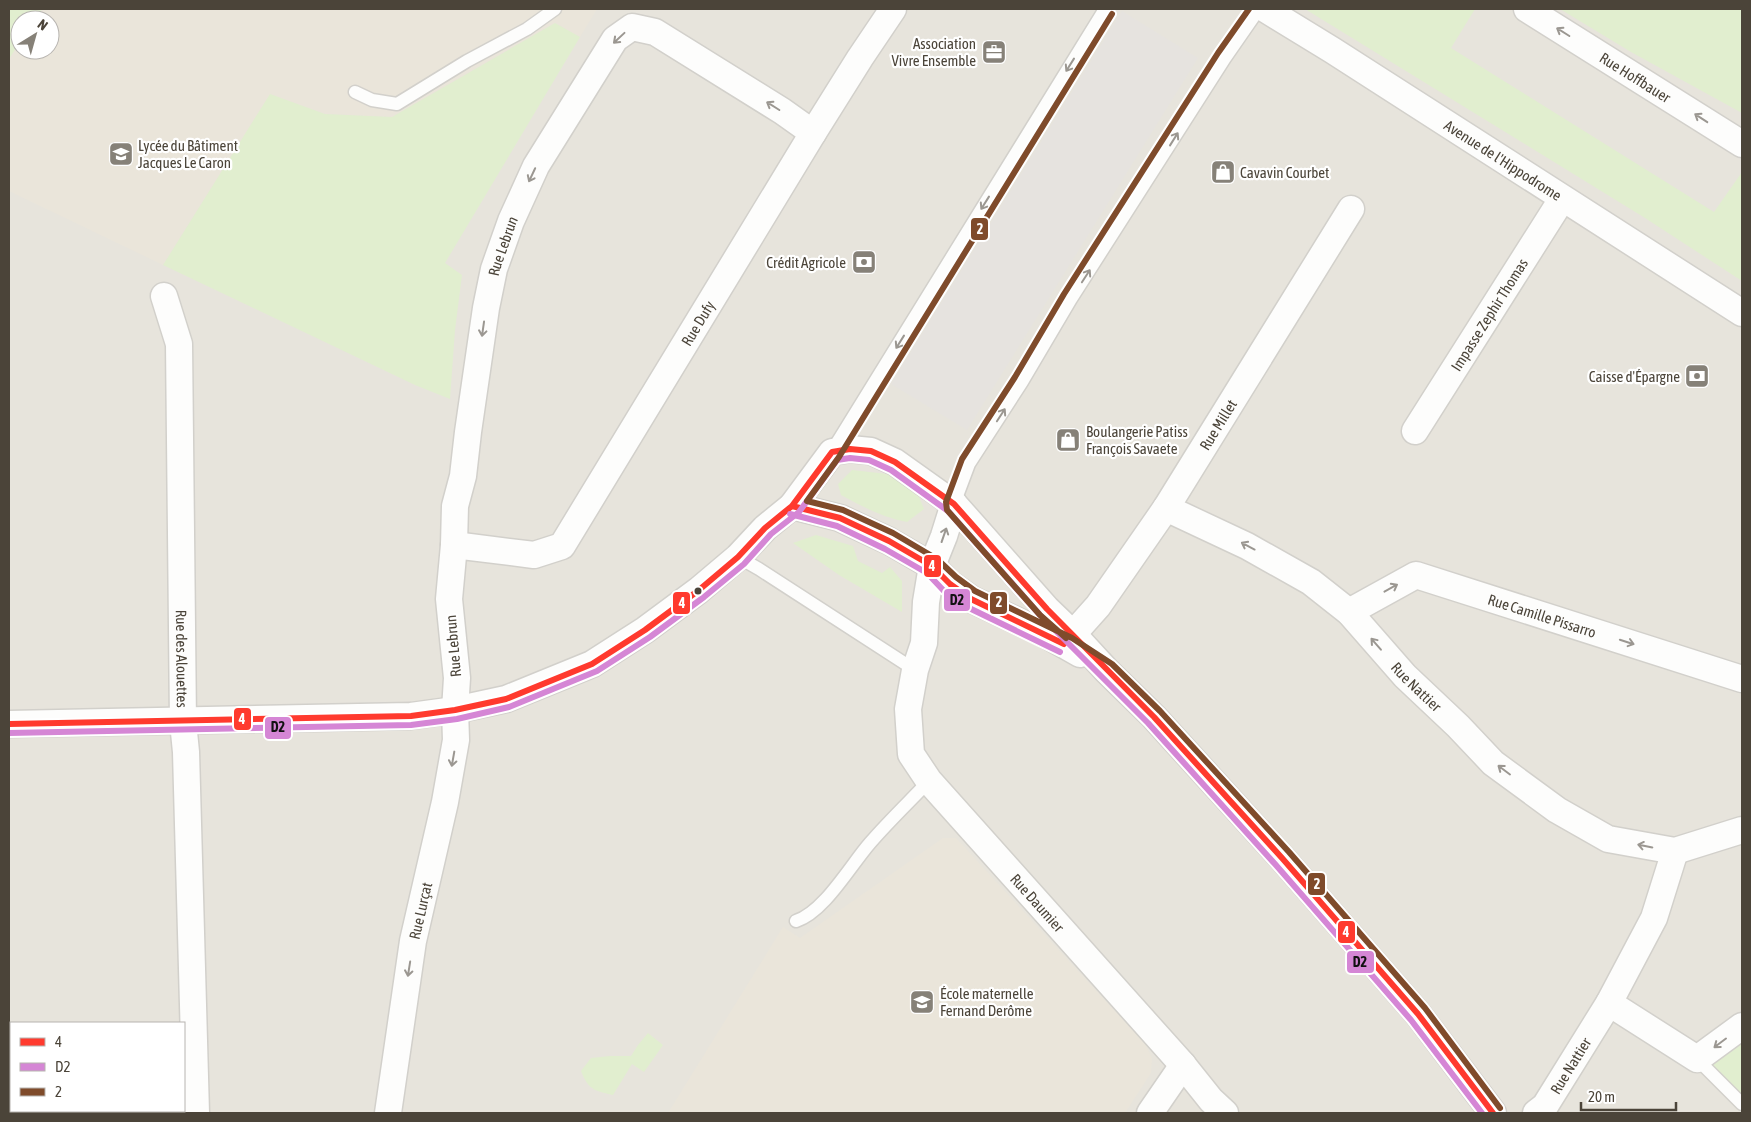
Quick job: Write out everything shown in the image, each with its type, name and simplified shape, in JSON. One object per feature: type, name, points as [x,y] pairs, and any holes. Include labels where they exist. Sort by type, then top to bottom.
[{"type":"street","name":"Rue Dufy","points":[[454,545],[534,555],[562,546],[813,133],[893,9]]},
{"type":"street","name":"Avenue de l'Hippodrome","points":[[1265,9],[1742,313]]},
{"type":"street","name":"Rue Hoffbauer","points":[[1527,9],[1742,144]]},
{"type":"street","name":"Rue Lebrun","points":[[455,710],[457,678],[449,599],[454,545],[455,506],[463,476],[486,308],[494,269],[511,221],[536,166],[615,40],[632,27],[655,32],[782,111],[813,133]]},
{"type":"street","name":"Impasse Zephir Thomas","points":[[1415,430],[1562,199]]},
{"type":"street","name":"Rue Millet","points":[[1073,634],[1098,606],[1166,508],[1351,209]]},
{"type":"street","name":"Rue des Alouettes","points":[[164,296],[179,344],[183,722],[186,762],[196,1113]]},
{"type":"street","points":[[9,724],[412,716],[455,710],[506,699],[592,664],[645,630],[699,590],[738,557],[765,528],[792,506],[832,452],[850,449],[871,451],[895,462],[954,504],[1047,609],[1073,634],[1106,671],[1154,717],[1282,858],[1418,1014],[1493,1113]]},
{"type":"street","name":"Rue Daumier","points":[[954,504],[932,566],[926,602],[924,642],[914,670],[908,709],[911,754],[929,781],[1183,1065],[1211,1100],[1225,1113]]},
{"type":"street","points":[[792,506],[840,518],[889,541],[932,566],[950,584],[972,599],[1068,646],[1106,671]]},
{"type":"street","name":"Rue Nattier","points":[[1166,508],[1247,546],[1311,582],[1349,612],[1405,676],[1494,763],[1557,810],[1608,839],[1675,852],[1742,830]]},
{"type":"street","name":"Rue Camille Pissarro","points":[[1349,612],[1416,575],[1742,679]]},
{"type":"street","name":"Rue Lurçat","points":[[388,1113],[413,941],[445,802],[456,740],[455,710]]},
{"type":"street","name":"Rue Nattier","points":[[1536,1113],[1545,1106],[1609,1003],[1654,918],[1675,852]]},
{"type":"street","points":[[1609,1003],[1698,1059],[1742,1026]]},
{"type":"street","points":[[1150,1113],[1183,1065]]},
{"type":"lane","points":[[355,92],[372,100],[397,104],[527,29],[555,9]]},
{"type":"lane","points":[[832,452],[1105,9]]},
{"type":"lane","points":[[954,504],[969,464],[1022,382],[1076,291],[1225,58],[1259,9]]},
{"type":"lane","points":[[738,557],[914,670]]},
{"type":"lane","points":[[796,921],[808,916],[838,884],[869,844],[929,781]]},
{"type":"lane","points":[[1698,1059],[1742,1104]]},
{"type":"shaded area","points":[[9,9],[1742,9],[1742,1113],[9,1113]]},
{"type":"shaded area","name":"Lycée du Bâtiment Jacques Le Caron","points":[[9,9],[597,9],[580,37],[555,23],[392,117],[325,114],[270,95],[163,265],[9,191]]},
{"type":"shaded area","points":[[1122,11],[1198,58],[967,430],[891,384]]},
{"type":"shaded area","name":"École maternelle Fernand Derôme","points":[[943,838],[956,838],[1145,1044],[1152,1058],[1151,1073],[1125,1113],[668,1113],[783,927],[800,938]]},
{"type":"green space","points":[[9,9],[42,9],[10,10],[9,59]]},
{"type":"green space","points":[[1305,9],[1475,9],[1451,48],[1714,212],[1742,172],[1742,281],[1645,218]]},
{"type":"green space","points":[[1560,9],[1742,9],[1742,113],[1631,52]]},
{"type":"green space","points":[[555,23],[580,37],[445,263],[462,275],[455,330],[450,399],[415,385],[163,265],[270,94],[325,114],[392,117]]},
{"type":"green space","points":[[852,470],[896,475],[916,490],[924,509],[907,522],[881,514],[841,495],[838,484]]},
{"type":"green space","points":[[816,535],[853,546],[858,561],[882,573],[890,567],[902,581],[902,612],[839,575],[793,543]]},
{"type":"green space","points":[[1742,1026],[1742,1104],[1697,1059]]},
{"type":"green space","points":[[648,1033],[663,1045],[644,1072],[632,1064],[613,1095],[596,1090],[586,1082],[581,1071],[591,1058],[631,1056]]},
{"type":"transit line","name":"2","points":[[1066,638],[1040,615],[947,510],[946,502],[962,459],[1015,377],[1064,294],[1218,53],[1249,9]]},
{"type":"transit line","name":"2","points":[[1112,14],[839,457],[807,501],[843,510],[893,533],[937,559],[956,577],[975,591],[1072,638],[1112,664],[1160,711],[1289,852],[1425,1008],[1500,1108]]},
{"type":"transit line","name":"4","points":[[9,724],[411,716],[455,710],[506,699],[592,664],[645,630],[699,590],[738,557],[765,528],[792,506],[832,452],[850,449],[871,451],[895,462],[954,504],[1047,609],[1154,717],[1282,858],[1418,1014],[1493,1113]]},
{"type":"transit line","name":"D2","points":[[9,733],[411,725],[457,719],[509,707],[597,671],[650,637],[704,597],[744,564],[771,534],[799,512],[837,460],[850,458],[869,460],[891,470],[948,511],[1040,615],[1148,723],[1275,864],[1411,1020],[1482,1113]]},
{"type":"transit line","name":"4","points":[[792,506],[840,518],[889,541],[932,566],[950,584],[971,599],[1064,644]]},
{"type":"transit line","name":"D2","points":[[790,514],[837,526],[885,549],[927,573],[944,591],[967,607],[1060,652]]},
{"type":"place","name":"Association Vivre Ensemble","points":[[994,52]]},
{"type":"place","name":"Lycée du Bâtiment Jacques Le Caron","points":[[121,154]]},
{"type":"place","name":"Cavavin Courbet","points":[[1223,172]]},
{"type":"place","name":"Crédit Agricole","points":[[864,262]]},
{"type":"place","name":"Caisse d'Épargne","points":[[1697,376]]},
{"type":"place","name":"Boulangerie Patiss François Savaete","points":[[1068,440]]},
{"type":"place","name":"École maternelle Fernand Derôme","points":[[922,1002]]}]
